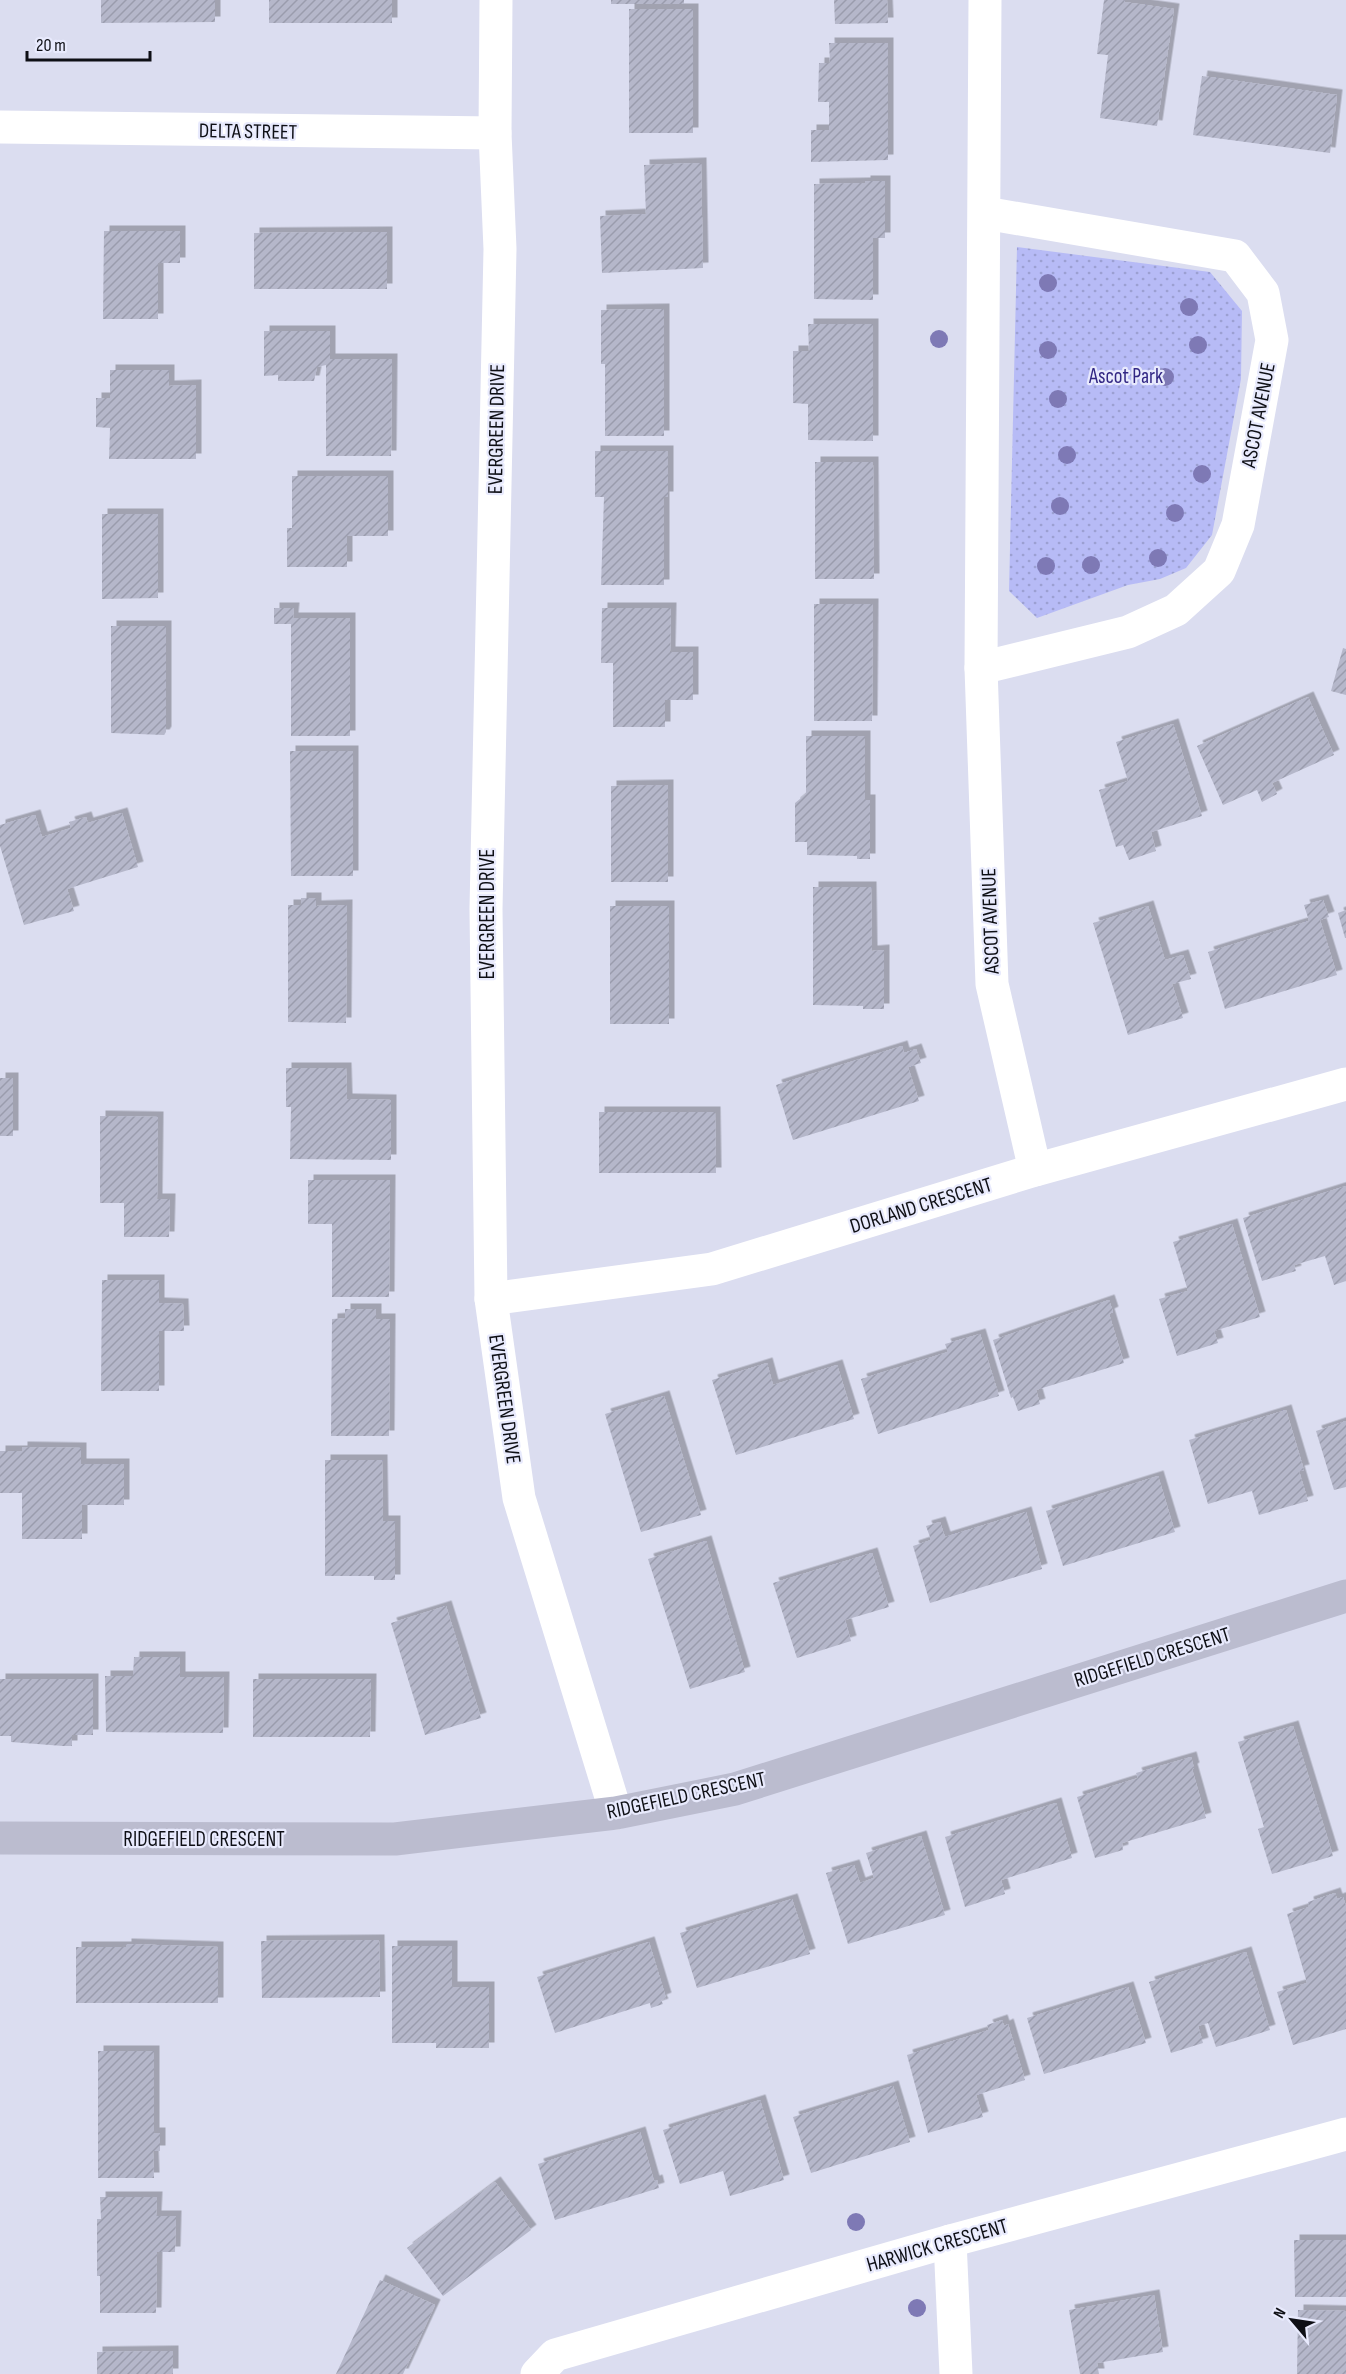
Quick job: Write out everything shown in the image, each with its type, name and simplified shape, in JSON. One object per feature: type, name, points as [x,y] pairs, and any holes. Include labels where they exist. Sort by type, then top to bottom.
[{"type":"street","name":"EVERGREEN DRIVE","points":[[496,0],[495,133],[500,249],[486,909],[491,1299],[519,1498],[616,1813]]},
{"type":"street","name":"ASCOT AVENUE","points":[[985,0],[981,668],[992,984],[1035,1170]]},
{"type":"street","name":"DELTA STREET","points":[[0,127],[495,133]]},
{"type":"street","name":"ASCOT AVENUE","points":[[981,668],[1128,632],[1176,610],[1219,571],[1238,525],[1272,340],[1263,293],[1235,256],[985,213]]},
{"type":"street","name":"DORLAND CRESCENT","points":[[491,1299],[712,1269],[1035,1170],[1346,1084]]},
{"type":"street","name":"RIDGEFIELD CRESCENT","points":[[0,1838],[395,1839],[616,1813],[735,1789],[1346,1596]]},
{"type":"street","name":"HARWICK CRESCENT","points":[[537,2374],[555,2355],[950,2241],[1346,2134]]},
{"type":"street","points":[[950,2241],[956,2374]]},
{"type":"green space","name":"Ascot Park","points":[[1017,247],[1210,272],[1242,311],[1241,379],[1212,535],[1186,568],[1160,579],[1128,585],[1037,618],[1009,591]]},
{"type":"building","points":[[101,0],[215,0],[215,22],[101,23]]},
{"type":"building","points":[[269,0],[392,0],[392,23],[269,23]]},
{"type":"building","points":[[611,0],[684,0],[684,4],[611,4]]},
{"type":"building","points":[[834,0],[887,0],[888,23],[835,24]]},
{"type":"building","points":[[1104,0],[1125,0],[1124,2],[1174,9],[1157,126],[1100,118],[1108,55],[1097,54]]},
{"type":"building","points":[[629,9],[693,9],[693,133],[629,133]]},
{"type":"building","points":[[829,43],[888,43],[888,160],[811,162],[811,130],[829,130],[829,102],[818,102],[819,63],[830,63]]},
{"type":"building","points":[[1202,76],[1337,95],[1330,153],[1193,135]]},
{"type":"building","points":[[701,163],[703,268],[602,273],[600,216],[646,214],[644,165]]},
{"type":"building","points":[[865,181],[885,181],[885,238],[873,238],[873,300],[814,299],[814,184],[865,183]]},
{"type":"building","points":[[104,231],[180,231],[180,263],[158,263],[158,319],[103,319]]},
{"type":"building","points":[[387,232],[387,289],[254,289],[254,233]]},
{"type":"building","points":[[664,309],[664,436],[605,436],[605,364],[601,364],[601,310]]},
{"type":"building","points":[[808,324],[873,324],[873,441],[808,440],[808,404],[793,403],[793,351],[809,351]]},
{"type":"building","points":[[264,331],[330,331],[330,359],[392,359],[391,456],[326,456],[326,365],[317,367],[314,381],[278,381],[278,375],[264,376]]},
{"type":"building","points":[[110,370],[169,370],[169,386],[196,385],[196,459],[109,459],[110,428],[96,427],[96,398],[110,398]]},
{"type":"building","points":[[595,451],[668,451],[668,497],[664,497],[664,585],[601,585],[604,497],[595,497]]},
{"type":"building","points":[[815,462],[873,462],[874,579],[815,579]]},
{"type":"building","points":[[292,476],[388,476],[388,536],[347,536],[347,567],[287,567],[287,528],[292,528]]},
{"type":"building","points":[[102,514],[158,514],[158,598],[102,599]]},
{"type":"building","points":[[814,604],[873,604],[872,721],[814,721]]},
{"type":"building","points":[[274,608],[294,608],[293,618],[350,618],[350,736],[291,736],[291,624],[274,624]]},
{"type":"building","points":[[602,608],[671,608],[670,652],[693,652],[693,700],[665,700],[665,727],[613,727],[613,663],[601,663]]},
{"type":"building","points":[[111,626],[166,626],[166,732],[164,735],[111,733]]},
{"type":"building","points":[[1343,648],[1346,649],[1346,695],[1331,691]]},
{"type":"building","points":[[1308,697],[1334,755],[1272,783],[1277,794],[1262,802],[1257,790],[1223,805],[1197,746]]},
{"type":"building","points":[[1173,724],[1202,816],[1151,832],[1156,851],[1129,860],[1123,845],[1116,847],[1099,790],[1128,781],[1116,742]]},
{"type":"building","points":[[806,736],[865,736],[865,800],[870,800],[870,859],[857,859],[857,856],[807,855],[807,842],[795,842],[795,803],[806,794]]},
{"type":"building","points":[[290,751],[353,751],[353,876],[291,876]]},
{"type":"building","points":[[668,785],[668,882],[611,882],[611,786]]},
{"type":"building","points":[[122,813],[138,867],[67,889],[74,911],[24,925],[0,846],[0,825],[35,815],[42,837],[71,828],[69,822],[86,817],[88,823]]},
{"type":"building","points":[[813,887],[871,887],[872,951],[884,950],[884,1009],[863,1009],[863,1006],[813,1005]]},
{"type":"building","points":[[301,898],[316,898],[316,906],[347,905],[346,1023],[288,1022],[288,905],[301,905]]},
{"type":"building","points":[[1323,900],[1329,917],[1320,920],[1337,975],[1225,1009],[1208,952],[1309,921],[1304,905]]},
{"type":"building","points":[[610,906],[669,906],[669,1024],[610,1024]]},
{"type":"building","points":[[1148,906],[1165,960],[1183,955],[1191,979],[1172,984],[1183,1018],[1128,1035],[1093,923]]},
{"type":"building","points":[[1346,910],[1346,938],[1345,938],[1338,913]]},
{"type":"building","points":[[902,1046],[904,1053],[916,1049],[921,1063],[908,1067],[919,1101],[793,1140],[776,1085]]},
{"type":"building","points":[[286,1068],[346,1068],[347,1099],[391,1100],[391,1160],[290,1159],[291,1107],[286,1107]]},
{"type":"building","points":[[0,1078],[13,1078],[13,1136],[0,1136]]},
{"type":"building","points":[[599,1112],[715,1112],[716,1173],[599,1173]]},
{"type":"building","points":[[100,1116],[158,1117],[157,1199],[170,1199],[169,1237],[124,1237],[124,1203],[100,1203]]},
{"type":"building","points":[[308,1180],[390,1180],[389,1297],[332,1297],[332,1224],[308,1224]]},
{"type":"building","points":[[1346,1186],[1346,1281],[1334,1285],[1325,1256],[1294,1265],[1296,1271],[1262,1281],[1243,1218]]},
{"type":"building","points":[[1232,1224],[1260,1317],[1214,1331],[1218,1343],[1177,1356],[1159,1299],[1188,1291],[1173,1242]]},
{"type":"building","points":[[102,1280],[159,1280],[159,1303],[183,1304],[184,1331],[159,1331],[159,1391],[101,1391]]},
{"type":"building","points":[[1109,1300],[1113,1312],[1109,1314],[1124,1363],[1036,1390],[1040,1404],[1018,1411],[1013,1397],[1011,1398],[993,1340]]},
{"type":"building","points":[[345,1309],[376,1309],[376,1319],[390,1319],[389,1436],[331,1436],[332,1319],[345,1318]]},
{"type":"building","points":[[980,1334],[999,1396],[878,1434],[861,1379],[948,1352],[945,1344]]},
{"type":"building","points":[[767,1363],[773,1385],[837,1365],[854,1419],[736,1455],[712,1380]]},
{"type":"building","points":[[664,1396],[701,1515],[641,1532],[605,1414]]},
{"type":"building","points":[[1286,1410],[1304,1470],[1299,1471],[1308,1501],[1259,1515],[1252,1491],[1208,1504],[1189,1440]]},
{"type":"building","points":[[1346,1421],[1346,1487],[1334,1490],[1316,1431]]},
{"type":"building","points":[[22,1447],[81,1448],[81,1464],[124,1464],[124,1505],[82,1505],[82,1539],[22,1539],[22,1493],[0,1493],[0,1451],[22,1451]]},
{"type":"building","points":[[325,1460],[382,1460],[383,1521],[395,1521],[395,1580],[374,1580],[374,1576],[325,1576]]},
{"type":"building","points":[[1158,1476],[1175,1532],[1063,1566],[1046,1511]]},
{"type":"building","points":[[1026,1512],[1042,1569],[930,1603],[913,1546],[931,1540],[926,1526],[940,1522],[945,1537]]},
{"type":"building","points":[[706,1541],[745,1672],[690,1689],[648,1559]]},
{"type":"building","points":[[872,1553],[889,1607],[845,1620],[851,1641],[797,1658],[773,1583]]},
{"type":"building","points":[[446,1606],[481,1718],[425,1735],[391,1623]]},
{"type":"building","points":[[134,1657],[180,1657],[180,1677],[224,1677],[223,1733],[106,1732],[105,1676],[133,1676]]},
{"type":"building","points":[[0,1679],[93,1679],[93,1735],[72,1735],[72,1746],[11,1742],[11,1736],[0,1736]]},
{"type":"building","points":[[253,1679],[371,1679],[370,1737],[253,1737]]},
{"type":"building","points":[[1293,1726],[1333,1856],[1272,1874],[1258,1829],[1264,1827],[1238,1742]]},
{"type":"building","points":[[1191,1757],[1194,1768],[1192,1769],[1206,1818],[1122,1843],[1123,1850],[1095,1858],[1077,1797],[1138,1778],[1136,1773]]},
{"type":"building","points":[[1056,1803],[1072,1858],[1001,1880],[1005,1894],[965,1907],[945,1837]]},
{"type":"building","points":[[921,1836],[945,1915],[848,1944],[826,1873],[854,1865],[860,1883],[874,1878],[866,1853]]},
{"type":"building","points":[[1335,1893],[1337,1899],[1343,1897],[1346,1906],[1346,2029],[1293,2045],[1277,1992],[1307,1983],[1287,1914],[1309,1907],[1308,1902]]},
{"type":"building","points":[[792,1899],[810,1954],[697,1988],[680,1933]]},
{"type":"building","points":[[379,1940],[380,1997],[262,1998],[261,1941]]},
{"type":"building","points":[[649,1942],[666,1998],[661,2000],[663,2004],[651,2008],[650,2003],[555,2033],[537,1977]]},
{"type":"building","points":[[126,1944],[218,1947],[218,2003],[76,2003],[76,1947],[126,1947]]},
{"type":"building","points":[[392,1946],[452,1946],[452,1987],[489,1987],[489,2048],[436,2048],[436,2043],[392,2043]]},
{"type":"building","points":[[1246,1952],[1270,2030],[1216,2047],[1208,2023],[1198,2026],[1203,2043],[1171,2053],[1149,1982]]},
{"type":"building","points":[[1128,1987],[1146,2043],[1044,2074],[1027,2018]]},
{"type":"building","points":[[1002,2020],[1004,2026],[1008,2024],[1025,2080],[976,2095],[983,2117],[928,2133],[907,2055],[989,2030],[987,2025]]},
{"type":"building","points":[[98,2051],[154,2051],[154,2133],[160,2133],[160,2151],[153,2151],[154,2178],[98,2178]]},
{"type":"building","points":[[893,2086],[910,2142],[811,2173],[793,2117]]},
{"type":"building","points":[[760,2100],[784,2180],[730,2196],[723,2171],[680,2184],[663,2130]]},
{"type":"building","points":[[640,2132],[654,2181],[657,2180],[659,2188],[555,2220],[538,2164]]},
{"type":"building","points":[[495,2182],[531,2230],[443,2296],[407,2248]]},
{"type":"building","points":[[100,2197],[157,2197],[156,2216],[176,2216],[175,2252],[157,2252],[156,2313],[100,2313],[100,2276],[97,2276],[97,2219],[101,2219]]},
{"type":"building","points":[[1294,2240],[1346,2240],[1346,2297],[1295,2297]]},
{"type":"building","points":[[380,2280],[435,2305],[403,2374],[336,2374]]},
{"type":"building","points":[[1154,2295],[1163,2352],[1097,2363],[1099,2374],[1080,2374],[1069,2310]]},
{"type":"building","points":[[1298,2310],[1346,2311],[1346,2374],[1297,2374]]},
{"type":"building","points":[[173,2351],[173,2374],[97,2374],[97,2352]]}]
